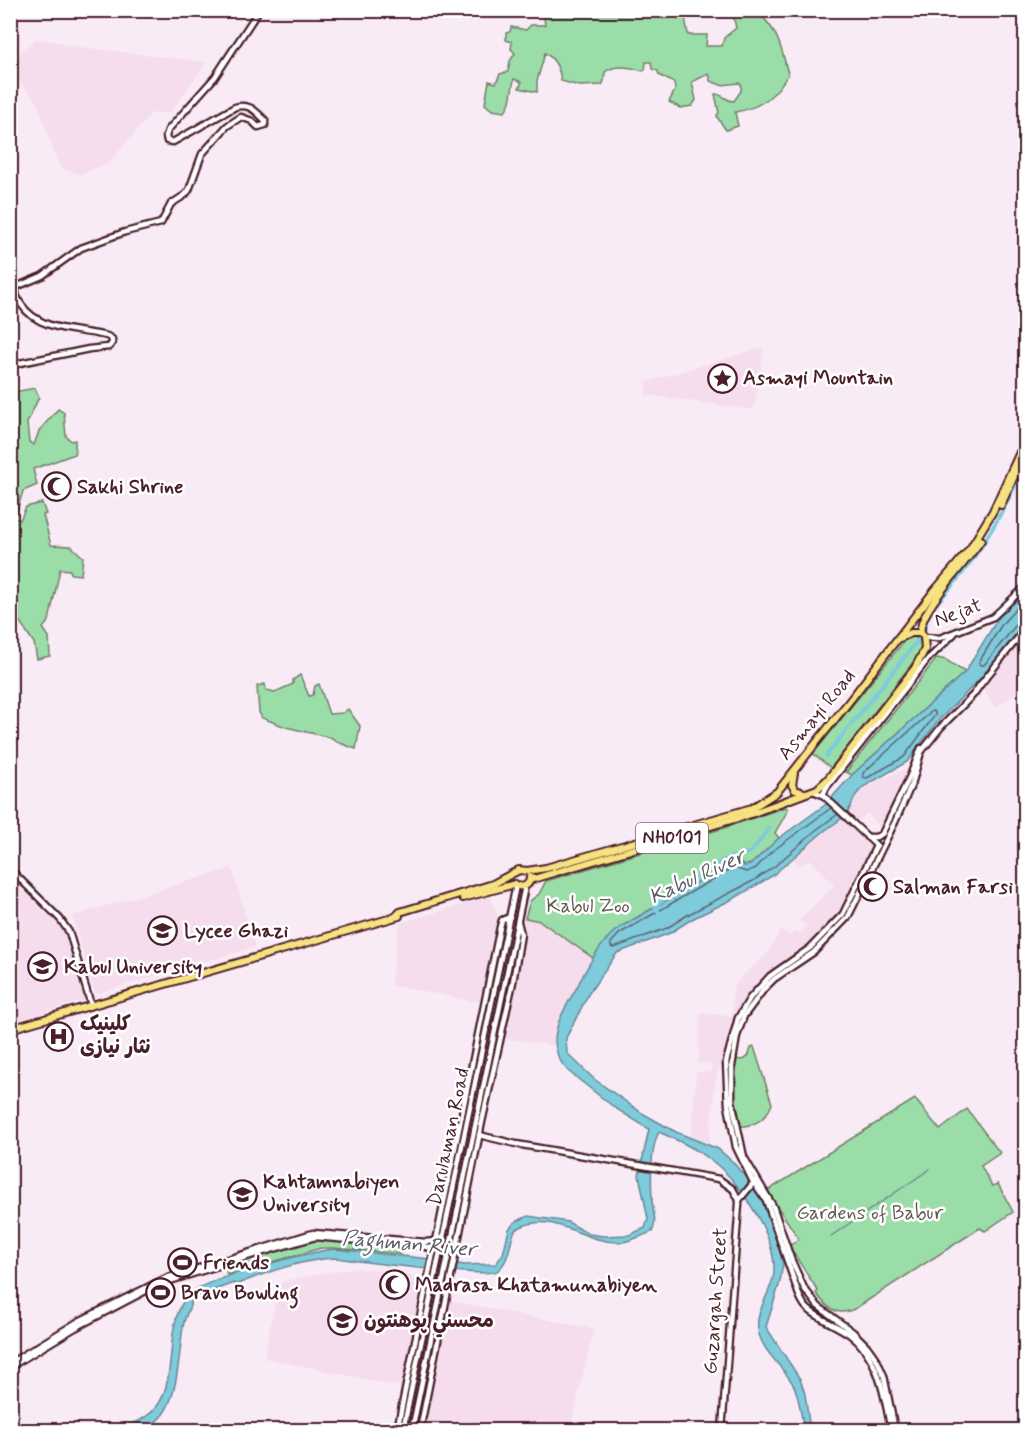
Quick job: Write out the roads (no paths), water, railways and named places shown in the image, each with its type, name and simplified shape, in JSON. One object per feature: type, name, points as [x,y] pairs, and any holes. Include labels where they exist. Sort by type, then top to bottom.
[{"type":"highway","name":"Asmayi Road","points":[[527,871],[598,854],[752,808],[777,792],[921,606],[976,541],[993,511],[1026,439]]},
{"type":"highway","points":[[812,791],[827,780],[915,668],[925,649],[920,622],[970,557],[996,515],[1026,450]]},
{"type":"highway","points":[[897,639],[910,633],[922,635]]},
{"type":"highway","points":[[795,769],[792,785],[795,790],[805,792]]},
{"type":"highway","name":"NH0101","points":[[530,880],[748,815],[812,791]]},
{"type":"highway","name":"NH0101","points":[[398,916],[400,912],[494,884],[522,869],[527,871]]},
{"type":"highway","points":[[525,886],[530,880],[527,871]]},
{"type":"highway","points":[[515,873],[513,878],[516,884]]},
{"type":"highway","name":"NH0101","points":[[10,1029],[398,916],[516,884],[525,886]]},
{"type":"main road","points":[[10,365],[109,347],[112,344],[112,339],[107,336],[62,329],[44,323],[24,308],[17,298],[16,287],[42,276],[81,248],[125,232],[161,223],[174,202],[185,195],[202,154],[227,126],[241,117],[252,121],[258,127],[265,125],[265,120],[249,106],[244,105],[235,107],[173,142],[167,141],[166,136],[168,130],[220,69],[259,10]]},
{"type":"main road","name":"Nejat","points":[[922,635],[940,638],[998,614],[1026,586]]},
{"type":"main road","points":[[743,1159],[732,1101],[731,1074],[737,1036],[744,1016],[774,979],[814,952],[848,917],[913,781],[921,752],[1026,628]]},
{"type":"main road","points":[[823,795],[826,788],[928,659],[954,634]]},
{"type":"main road","points":[[867,837],[880,837],[910,776],[918,751],[939,726],[980,685]]},
{"type":"main road","points":[[812,791],[823,795],[876,846],[882,848]]},
{"type":"main road","points":[[876,846],[843,914],[810,948],[764,981],[750,998],[738,1018],[728,1052],[725,1073],[736,1147],[766,1200],[799,1295],[807,1309],[851,1335],[873,1362],[880,1378],[893,1431]]},
{"type":"main road","points":[[10,869],[60,919],[69,932],[91,1005]]},
{"type":"main road","name":"Darulaman Road","points":[[403,1431],[516,884]]},
{"type":"main road","name":"Darulaman Road","points":[[412,1431],[525,886]]},
{"type":"main road","points":[[436,1241],[502,920],[510,917]]},
{"type":"main road","points":[[420,1431],[479,1135],[513,982],[520,934],[517,920]]},
{"type":"main road","points":[[479,1135],[516,1144],[719,1179],[733,1189],[740,1199],[754,1182]]},
{"type":"main road","points":[[754,1182],[773,1206],[791,1259],[804,1288],[818,1306],[854,1332],[877,1360],[884,1376],[893,1431]]},
{"type":"main road","name":"Guzargah Street","points":[[722,1431],[740,1199]]},
{"type":"main road","points":[[446,1223],[453,1228]]},
{"type":"main road","points":[[224,1261],[314,1233],[422,1242],[436,1241],[444,1236]]},
{"type":"main road","points":[[10,1365],[78,1321],[170,1276],[306,1239],[324,1237],[429,1247],[433,1251],[432,1258],[397,1431]]},
{"type":"main road","points":[[426,1286],[433,1287]]},
{"type":"main road","points":[[427,1316],[435,1318]]},
{"type":"water","points":[[1025,590],[1025,622],[984,675],[939,720],[907,762],[863,787],[856,795],[848,812],[841,819],[772,876],[670,933],[617,953],[589,993],[566,1038],[567,1053],[594,1079],[642,1113],[676,1132],[718,1149],[732,1161],[758,1192],[770,1218],[783,1263],[780,1282],[766,1327],[800,1379],[805,1394],[810,1430],[804,1430],[794,1386],[763,1345],[760,1337],[759,1314],[771,1286],[774,1272],[769,1242],[754,1210],[722,1169],[699,1152],[659,1132],[652,1165],[651,1183],[655,1220],[652,1232],[624,1242],[606,1241],[541,1222],[528,1224],[515,1230],[507,1257],[501,1267],[497,1271],[488,1273],[448,1271],[336,1258],[284,1267],[200,1295],[192,1300],[184,1322],[176,1382],[166,1410],[157,1421],[141,1430],[108,1430],[129,1425],[144,1418],[155,1409],[166,1385],[173,1333],[180,1308],[188,1295],[213,1281],[303,1255],[334,1249],[430,1259],[464,1265],[496,1264],[503,1254],[509,1229],[515,1222],[528,1216],[568,1222],[589,1234],[603,1236],[629,1235],[645,1228],[648,1219],[639,1175],[649,1129],[615,1108],[568,1071],[556,1049],[555,1039],[560,1018],[589,964],[604,942],[616,930],[730,863],[737,861],[744,866],[750,865],[779,838],[825,805],[852,775],[965,672],[997,620]]},
{"type":"waterway","points":[[925,631],[930,613],[963,573],[983,543],[1026,463]]},
{"type":"waterway","points":[[826,756],[918,640]]},
{"type":"waterway","name":"Kabul River","points":[[658,911],[657,904],[723,860],[751,852],[770,828]]},
{"type":"waterway","points":[[831,1236],[930,1169]]},
{"type":"place","name":"Asmayi Mountain","points":[[722,378]]},
{"type":"place","name":"Sakhi Shrine","points":[[56,487]]},
{"type":"place","name":"Salman Farsi","points":[[872,887]]},
{"type":"place","name":"Lycee Ghazi","points":[[163,931]]},
{"type":"place","name":"Kabul University","points":[[43,967]]},
{"type":"place","name":"کلینیک نثار نیازی","points":[[59,1036]]},
{"type":"place","name":"Kahtamnabiyen University","points":[[242,1194]]},
{"type":"place","name":"Friends","points":[[182,1263]]},
{"type":"place","name":"Madrasa Khatamunabiyen","points":[[394,1285]]},
{"type":"place","name":"Bravo Bowling","points":[[160,1293]]},
{"type":"place","name":"محسني پوهنتون","points":[[343,1321]]},
{"type":"park label","name":"Kabul Zoo","points":[[588,906]]},
{"type":"park label","name":"Gardens of Babur","points":[[870,1213]]},
{"type":"water label","name":"Paghman River","points":[[409,1244]]}]
